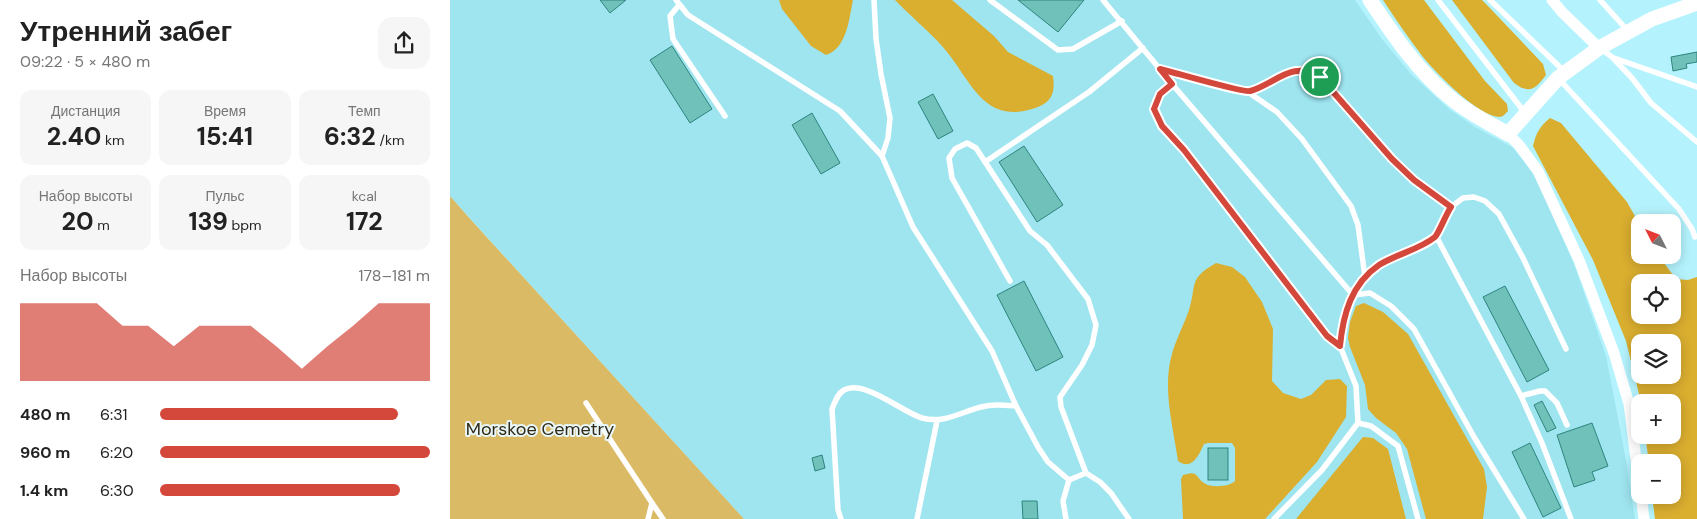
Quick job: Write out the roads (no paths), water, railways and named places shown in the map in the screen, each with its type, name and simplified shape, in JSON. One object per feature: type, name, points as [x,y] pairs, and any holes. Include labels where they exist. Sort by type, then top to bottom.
[{"type":"main road","points":[[1370,0],[1418,66],[1452,99],[1479,118],[1508,134],[1562,75],[1599,48],[1652,19],[1697,3]]},
{"type":"street","points":[[1552,0],[1599,48]]},
{"type":"street","points":[[1508,134],[1519,144],[1538,171],[1579,260],[1607,334],[1629,404],[1635,454]]},
{"type":"street","points":[[1642,504],[1644,519]]},
{"type":"lane","points":[[874,0],[876,39],[890,118],[888,138],[882,156]]},
{"type":"lane","points":[[990,0],[1058,50],[1073,49],[1122,21]]},
{"type":"lane","points":[[1103,0],[1172,84],[1353,294]]},
{"type":"lane","points":[[1438,0],[1526,114]]},
{"type":"lane","points":[[1490,0],[1562,75],[1679,209],[1695,237]]},
{"type":"lane","points":[[1600,0],[1628,31]]},
{"type":"lane","points":[[725,116],[673,39],[670,16],[678,2],[688,15],[840,111],[882,156],[913,227],[992,351],[1016,406],[1038,448],[1048,462],[1069,480]]},
{"type":"lane","points":[[985,162],[1089,92],[1143,48]]},
{"type":"lane","points":[[1599,48],[1612,57],[1632,78],[1651,103],[1697,142]]},
{"type":"lane","points":[[1612,57],[1697,87]]},
{"type":"lane","points":[[1160,69],[1248,92],[1276,112],[1302,139],[1351,206],[1358,226],[1365,277]]},
{"type":"lane","points":[[1248,92],[1293,72],[1304,70],[1314,73],[1320,77],[1397,164],[1414,180],[1451,207]]},
{"type":"lane","points":[[1172,84],[1160,94],[1154,109],[1162,126],[1184,150],[1327,336],[1340,346]]},
{"type":"lane","points":[[1010,280],[952,178],[949,158],[955,149],[967,143],[976,148],[1030,231],[1047,245],[1088,299],[1096,325],[1092,346],[1082,365],[1060,397],[1061,408],[1086,473],[1100,482],[1111,493],[1129,519]]},
{"type":"lane","points":[[1274,519],[1322,470],[1358,423],[1356,386],[1340,346],[1342,322],[1353,294],[1365,277],[1380,265],[1436,236],[1445,215],[1462,198],[1474,197],[1486,201],[1499,214],[1523,258],[1566,349]]},
{"type":"lane","points":[[1436,236],[1521,396],[1542,443],[1571,519]]},
{"type":"lane","points":[[1353,294],[1370,293],[1391,306],[1414,329],[1474,437],[1524,519]]},
{"type":"lane","points":[[841,519],[838,510],[832,409],[837,397],[845,390],[860,387],[921,418],[937,421],[999,404],[1016,406]]},
{"type":"lane","points":[[1521,396],[1540,391],[1550,394],[1557,403],[1567,425]]},
{"type":"lane","points":[[586,403],[663,519]]},
{"type":"lane","points":[[917,519],[937,421]]},
{"type":"lane","points":[[1358,423],[1371,426],[1398,446],[1418,519]]},
{"type":"lane","points":[[1069,480],[1086,473]]},
{"type":"lane","points":[[1066,519],[1063,502],[1069,480]]},
{"type":"lane","points":[[648,519],[652,503]]},
{"type":"park label","name":"Morskoe Cemetry","points":[[540,429]]}]
